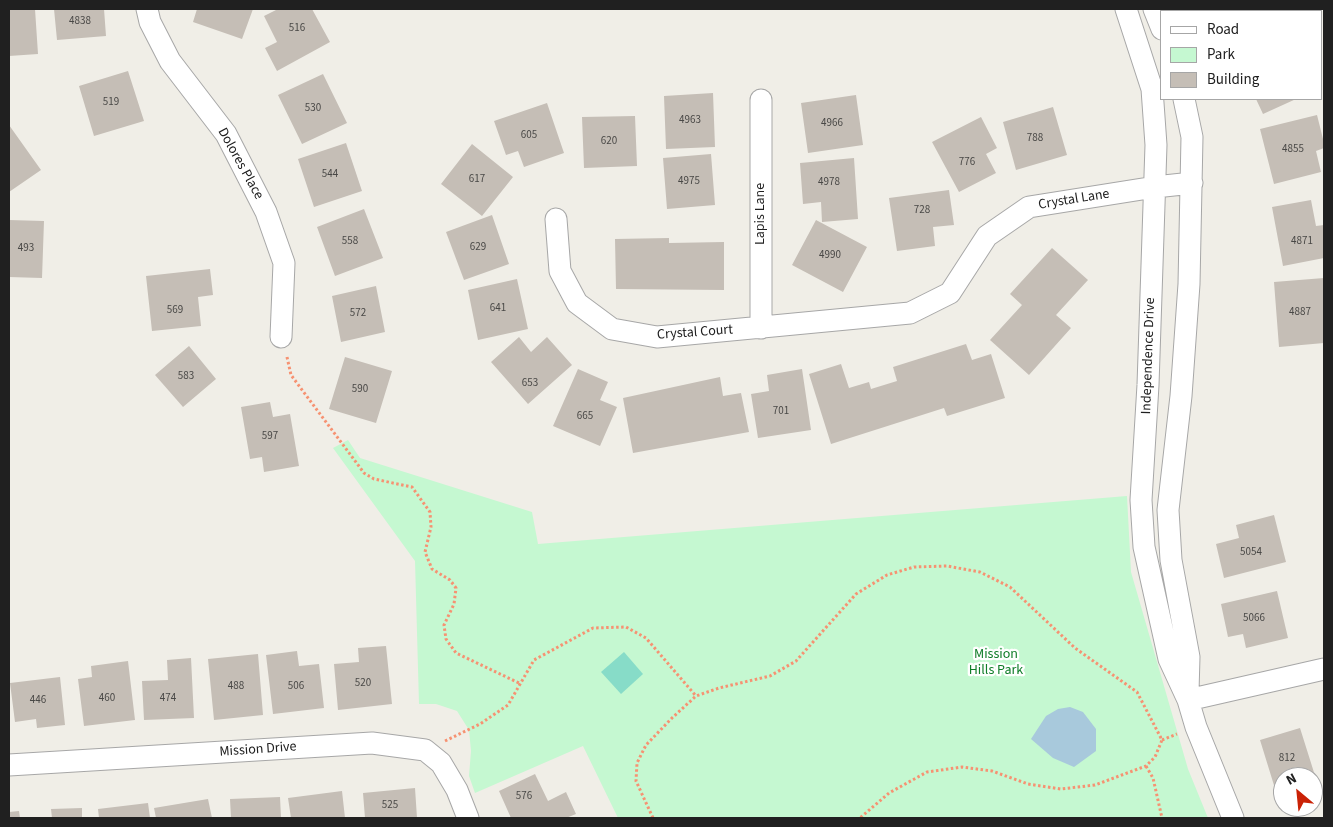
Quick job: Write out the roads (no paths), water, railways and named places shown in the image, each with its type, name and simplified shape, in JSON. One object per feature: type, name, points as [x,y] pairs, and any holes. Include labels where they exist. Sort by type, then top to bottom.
[{"type":"street","name":"Dolores Place","points":[[147,9],[150,22],[170,61],[226,134],[266,212],[284,263],[281,337]]},
{"type":"street","name":"Independence Drive","points":[[1126,9],[1152,88],[1156,145],[1148,385],[1141,500],[1144,547],[1169,659],[1188,700],[1196,727],[1233,818]]},
{"type":"street","points":[[1154,9],[1160,24]]},
{"type":"street","name":"Lapis Lane","points":[[761,100],[761,328]]},
{"type":"street","name":"Independence Drive","points":[[1184,100],[1192,137],[1188,293],[1181,396],[1168,510],[1171,560],[1189,657],[1188,700]]},
{"type":"street","name":"Crystal Lane","points":[[761,328],[910,313],[950,293],[987,236],[1028,207],[1155,186],[1192,183]]},
{"type":"street","name":"Crystal Court","points":[[556,220],[560,271],[577,303],[612,329],[657,337],[761,328]]},
{"type":"street","points":[[1188,700],[1324,669]]},
{"type":"street","name":"Mission Drive","points":[[9,766],[372,743],[425,750],[441,763],[457,790],[468,818]]},
{"type":"water","points":[[1070,707],[1083,712],[1096,729],[1096,751],[1074,767],[1053,758],[1031,739],[1046,716],[1058,709]]},
{"type":"park label","name":"Mission Hills Park","points":[[996,664]]}]
